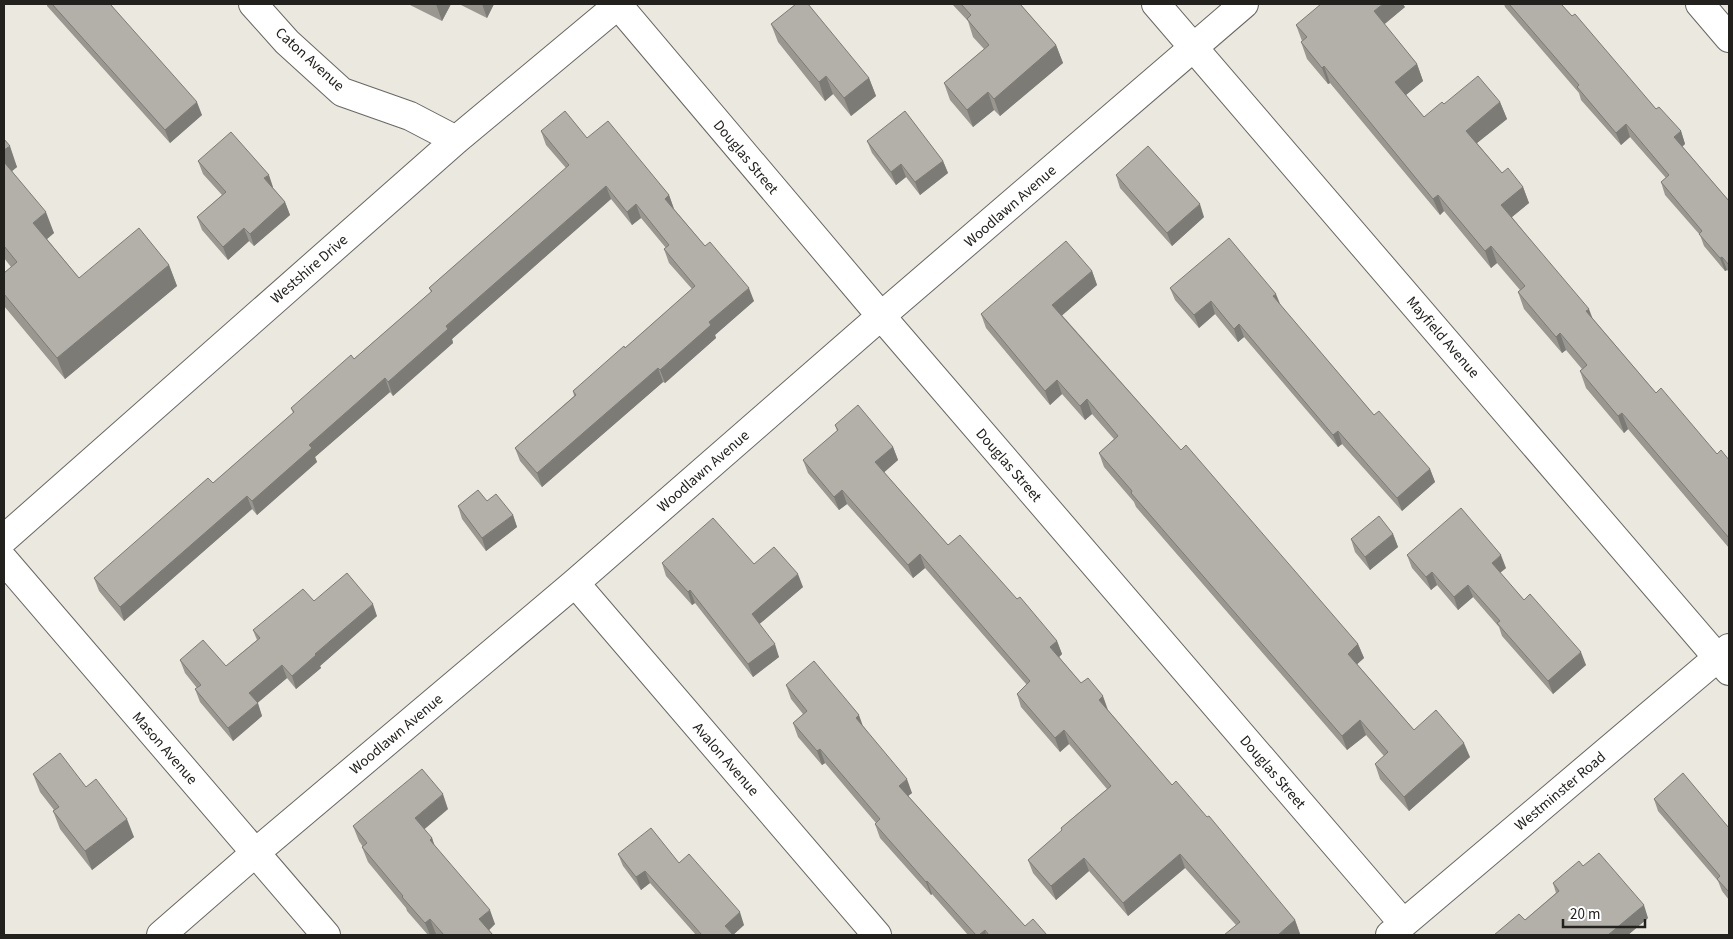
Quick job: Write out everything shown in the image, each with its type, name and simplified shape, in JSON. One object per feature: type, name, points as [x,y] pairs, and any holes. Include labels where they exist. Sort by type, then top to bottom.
[{"type":"street","name":"Caton Avenue","points":[[253,4],[287,42],[342,92],[410,116],[456,140]]},
{"type":"street","name":"Mayfield Avenue","points":[[1156,4],[1725,659]]},
{"type":"street","name":"Woodlawn Avenue","points":[[160,935],[574,583],[1244,4]]},
{"type":"street","points":[[1700,4],[1729,38]]},
{"type":"street","name":"Westshire Drive","points":[[4,539],[456,140],[618,5]]},
{"type":"street","name":"Douglas Street","points":[[618,5],[1397,929]]},
{"type":"street","name":"Mason Avenue","points":[[4,560],[326,935]]},
{"type":"street","name":"Avalon Avenue","points":[[574,583],[877,935]]},
{"type":"street","name":"Westminster Road","points":[[1397,929],[1725,659]]},
{"type":"building","points":[[52,4],[110,4],[197,102],[165,130]]},
{"type":"building","points":[[796,4],[808,4],[869,78],[844,98],[826,76],[819,82],[771,24]]},
{"type":"building","points":[[961,4],[1020,4],[1056,45],[994,99],[988,92],[967,110],[944,83],[989,45],[967,19],[971,15]]},
{"type":"building","points":[[1321,4],[1383,4],[1374,11],[1417,64],[1395,82],[1424,117],[1442,102],[1444,104],[1478,76],[1500,102],[1466,131],[1502,173],[1508,168],[1523,187],[1501,205],[1589,309],[1586,311],[1656,393],[1661,388],[1717,454],[1721,450],[1729,460],[1729,538],[1622,413],[1618,416],[1580,371],[1587,365],[1560,333],[1556,337],[1518,292],[1525,286],[1491,246],[1485,251],[1438,195],[1433,199],[1324,66],[1322,68],[1301,42],[1307,37],[1296,25]]},
{"type":"building","points":[[1509,4],[1561,4],[1572,16],[1575,14],[1656,109],[1659,107],[1681,131],[1674,137],[1729,201],[1729,265],[1722,257],[1720,258],[1699,234],[1702,231],[1661,182],[1669,175],[1626,124],[1616,133],[1577,87],[1579,85]]},
{"type":"building","points":[[565,111],[587,138],[608,121],[669,195],[665,199],[705,246],[710,242],[749,288],[709,322],[711,325],[660,370],[658,368],[537,473],[515,448],[576,395],[573,391],[695,286],[664,249],[669,245],[636,204],[627,212],[606,186],[446,326],[448,329],[388,382],[385,378],[309,445],[312,448],[252,501],[247,496],[120,607],[94,578],[208,478],[213,483],[294,412],[291,408],[351,355],[354,359],[432,291],[429,288],[569,165],[541,131]]},
{"type":"building","points":[[905,111],[943,161],[915,182],[901,164],[891,172],[867,141]]},
{"type":"building","points":[[231,132],[269,175],[264,178],[285,202],[250,234],[244,228],[223,247],[197,217],[226,192],[198,161]]},
{"type":"building","points":[[4,139],[10,146],[4,150]]},
{"type":"building","points":[[1148,146],[1200,204],[1167,233],[1116,175]]},
{"type":"building","points":[[4,162],[46,212],[33,223],[79,278],[139,228],[169,265],[57,358],[4,294],[4,273],[17,262],[4,246]]},
{"type":"building","points":[[1229,238],[1276,294],[1273,296],[1374,415],[1379,411],[1430,469],[1397,498],[1338,431],[1333,435],[1239,324],[1234,329],[1211,301],[1194,315],[1170,288]]},
{"type":"building","points":[[1066,241],[1092,271],[1052,305],[1181,450],[1186,445],[1358,644],[1348,654],[1414,730],[1436,710],[1464,743],[1404,797],[1375,764],[1388,752],[1360,720],[1342,736],[1131,493],[1132,491],[1099,453],[1118,436],[1087,399],[1080,406],[1057,380],[1045,391],[981,314]]},
{"type":"building","points":[[858,405],[893,447],[875,462],[948,545],[960,535],[1017,599],[1020,597],[1057,641],[1050,647],[1081,683],[1088,678],[1103,696],[1099,700],[1172,785],[1176,781],[1207,817],[1209,816],[1295,920],[1278,935],[1224,935],[1240,922],[1180,854],[1123,903],[1084,858],[1051,886],[1028,860],[1062,830],[1061,828],[1111,786],[1064,730],[1055,738],[1017,694],[1030,681],[920,554],[908,565],[842,490],[834,497],[803,460],[838,430],[835,425]]},
{"type":"building","points":[[478,490],[487,501],[496,494],[513,515],[482,538],[458,506]]},
{"type":"building","points":[[1461,508],[1501,555],[1492,563],[1524,600],[1530,594],[1581,652],[1548,681],[1497,623],[1500,621],[1468,585],[1454,597],[1432,572],[1426,577],[1407,555]]},
{"type":"building","points":[[1379,516],[1393,534],[1365,557],[1351,539]]},
{"type":"building","points":[[713,518],[754,564],[774,547],[798,574],[752,614],[775,644],[748,664],[690,590],[688,592],[662,563]]},
{"type":"building","points":[[347,573],[373,604],[292,676],[282,665],[249,693],[258,703],[228,728],[195,689],[201,685],[180,660],[203,640],[226,666],[260,638],[253,630],[303,589],[314,601]]},
{"type":"building","points":[[814,661],[859,715],[856,718],[907,779],[899,786],[1025,926],[1033,919],[1047,935],[989,935],[985,930],[976,935],[875,824],[880,819],[820,749],[817,751],[793,723],[807,711],[786,685]]},
{"type":"building","points":[[60,753],[86,787],[96,779],[127,819],[85,851],[53,811],[59,807],[33,774]]},
{"type":"building","points":[[422,769],[443,794],[415,818],[432,838],[430,840],[490,910],[479,919],[493,935],[444,935],[430,919],[425,923],[362,847],[367,843],[353,826]]},
{"type":"building","points":[[1683,773],[1729,828],[1729,892],[1717,879],[1720,876],[1654,799]]},
{"type":"building","points":[[651,828],[679,863],[689,854],[740,912],[725,926],[733,935],[702,935],[645,871],[636,877],[618,854]]},
{"type":"building","points":[[1599,853],[1644,905],[1608,935],[1494,935],[1519,914],[1525,920],[1559,891],[1553,883],[1579,861],[1583,866]]}]
